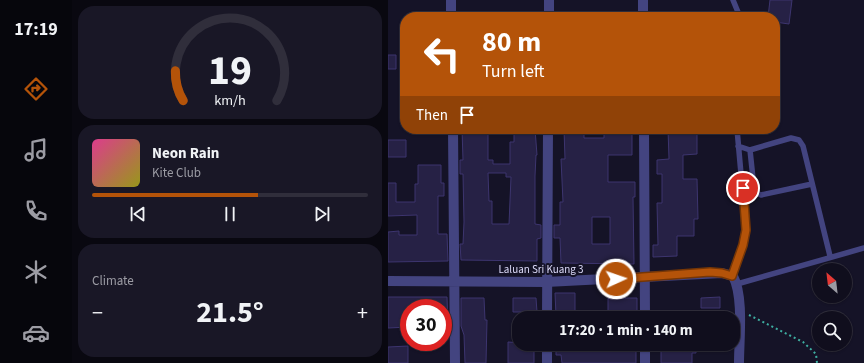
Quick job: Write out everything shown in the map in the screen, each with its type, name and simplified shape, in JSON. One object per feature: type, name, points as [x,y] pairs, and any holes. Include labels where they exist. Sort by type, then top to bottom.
[{"type":"street","points":[[451,0],[451,12]]},
{"type":"street","points":[[549,0],[549,12]]},
{"type":"street","points":[[643,0],[643,12]]},
{"type":"street","points":[[453,134],[455,363]]},
{"type":"street","points":[[547,311],[548,134]]},
{"type":"street","points":[[644,134],[645,311]]},
{"type":"street","name":"Laluan Sri Kuang 3","points":[[388,281],[455,280],[546,282],[644,278],[710,272],[722,273],[735,280]]},
{"type":"street","points":[[735,280],[739,310],[739,363]]},
{"type":"street","points":[[547,351],[547,363]]},
{"type":"street","points":[[645,351],[645,363]]},
{"type":"lane","points":[[733,0],[738,12]]},
{"type":"lane","points":[[737,134],[746,230],[735,280],[864,248]]},
{"type":"lane","points":[[738,146],[750,150],[791,138],[799,140],[803,146],[830,256]]},
{"type":"lane","points":[[750,150],[754,188],[756,193],[761,195],[812,184]]},
{"type":"path","points":[[739,310],[803,342],[816,354],[817,363]]},
{"type":"building","points":[[770,0],[792,0],[789,24],[780,23],[780,12],[769,12]]},
{"type":"building","points":[[388,55],[396,55],[396,69],[388,69]]},
{"type":"building","points":[[462,134],[488,134],[488,160],[493,160],[493,164],[510,164],[510,142],[514,142],[514,134],[535,134],[537,155],[535,176],[535,224],[541,225],[541,238],[537,239],[537,261],[461,260],[460,244],[463,244],[464,222],[463,174],[460,174],[460,160],[463,160]],"holes":[[[488,173],[506,173],[506,177],[511,177],[509,224],[492,224],[492,201],[489,201]]]},
{"type":"building","points":[[564,134],[584,134],[584,138],[604,138],[604,134],[632,134],[632,155],[608,155],[608,182],[635,182],[635,197],[633,197],[634,264],[561,263],[560,238],[554,238],[554,225],[560,225],[560,202],[563,202],[561,159],[565,159]],"holes":[[[592,217],[610,217],[610,244],[592,244]]]},
{"type":"building","points":[[668,134],[697,134],[697,154],[683,155],[683,179],[697,179],[698,219],[694,219],[694,236],[677,236],[677,256],[653,257],[653,245],[658,245],[657,203],[662,203],[662,174],[657,174],[657,160],[669,159]]},
{"type":"building","points":[[388,140],[406,140],[406,157],[388,157]]},
{"type":"building","points":[[418,165],[441,165],[441,183],[444,183],[444,196],[438,196],[438,234],[447,234],[448,261],[388,262],[388,232],[399,231],[399,235],[417,235],[417,215],[388,216],[388,183],[396,183],[396,202],[415,202],[415,184],[418,184]]},
{"type":"building","points":[[555,293],[575,293],[575,311],[556,311]]},
{"type":"building","points":[[388,297],[447,297],[447,299],[400,299],[400,327],[388,328]]},
{"type":"building","points":[[720,297],[720,308],[701,308],[701,298]]},
{"type":"building","points":[[461,298],[484,298],[485,320],[487,320],[486,363],[465,363],[464,335],[461,326]]},
{"type":"building","points":[[513,298],[536,298],[537,311],[513,311]]},
{"type":"building","points":[[608,298],[637,298],[637,311],[608,311]]},
{"type":"building","points":[[508,342],[512,342],[512,351],[534,351],[534,363],[508,363]]},
{"type":"building","points":[[400,346],[400,351],[408,351],[408,363],[388,363],[388,347]]},
{"type":"building","points":[[556,351],[636,351],[636,363],[562,363],[561,355],[556,355]]},
{"type":"building","points":[[661,351],[696,351],[696,353],[692,353],[692,363],[661,363]]},
{"type":"route","points":[[616,279],[710,272],[732,276],[743,245],[746,230],[743,188]]}]
